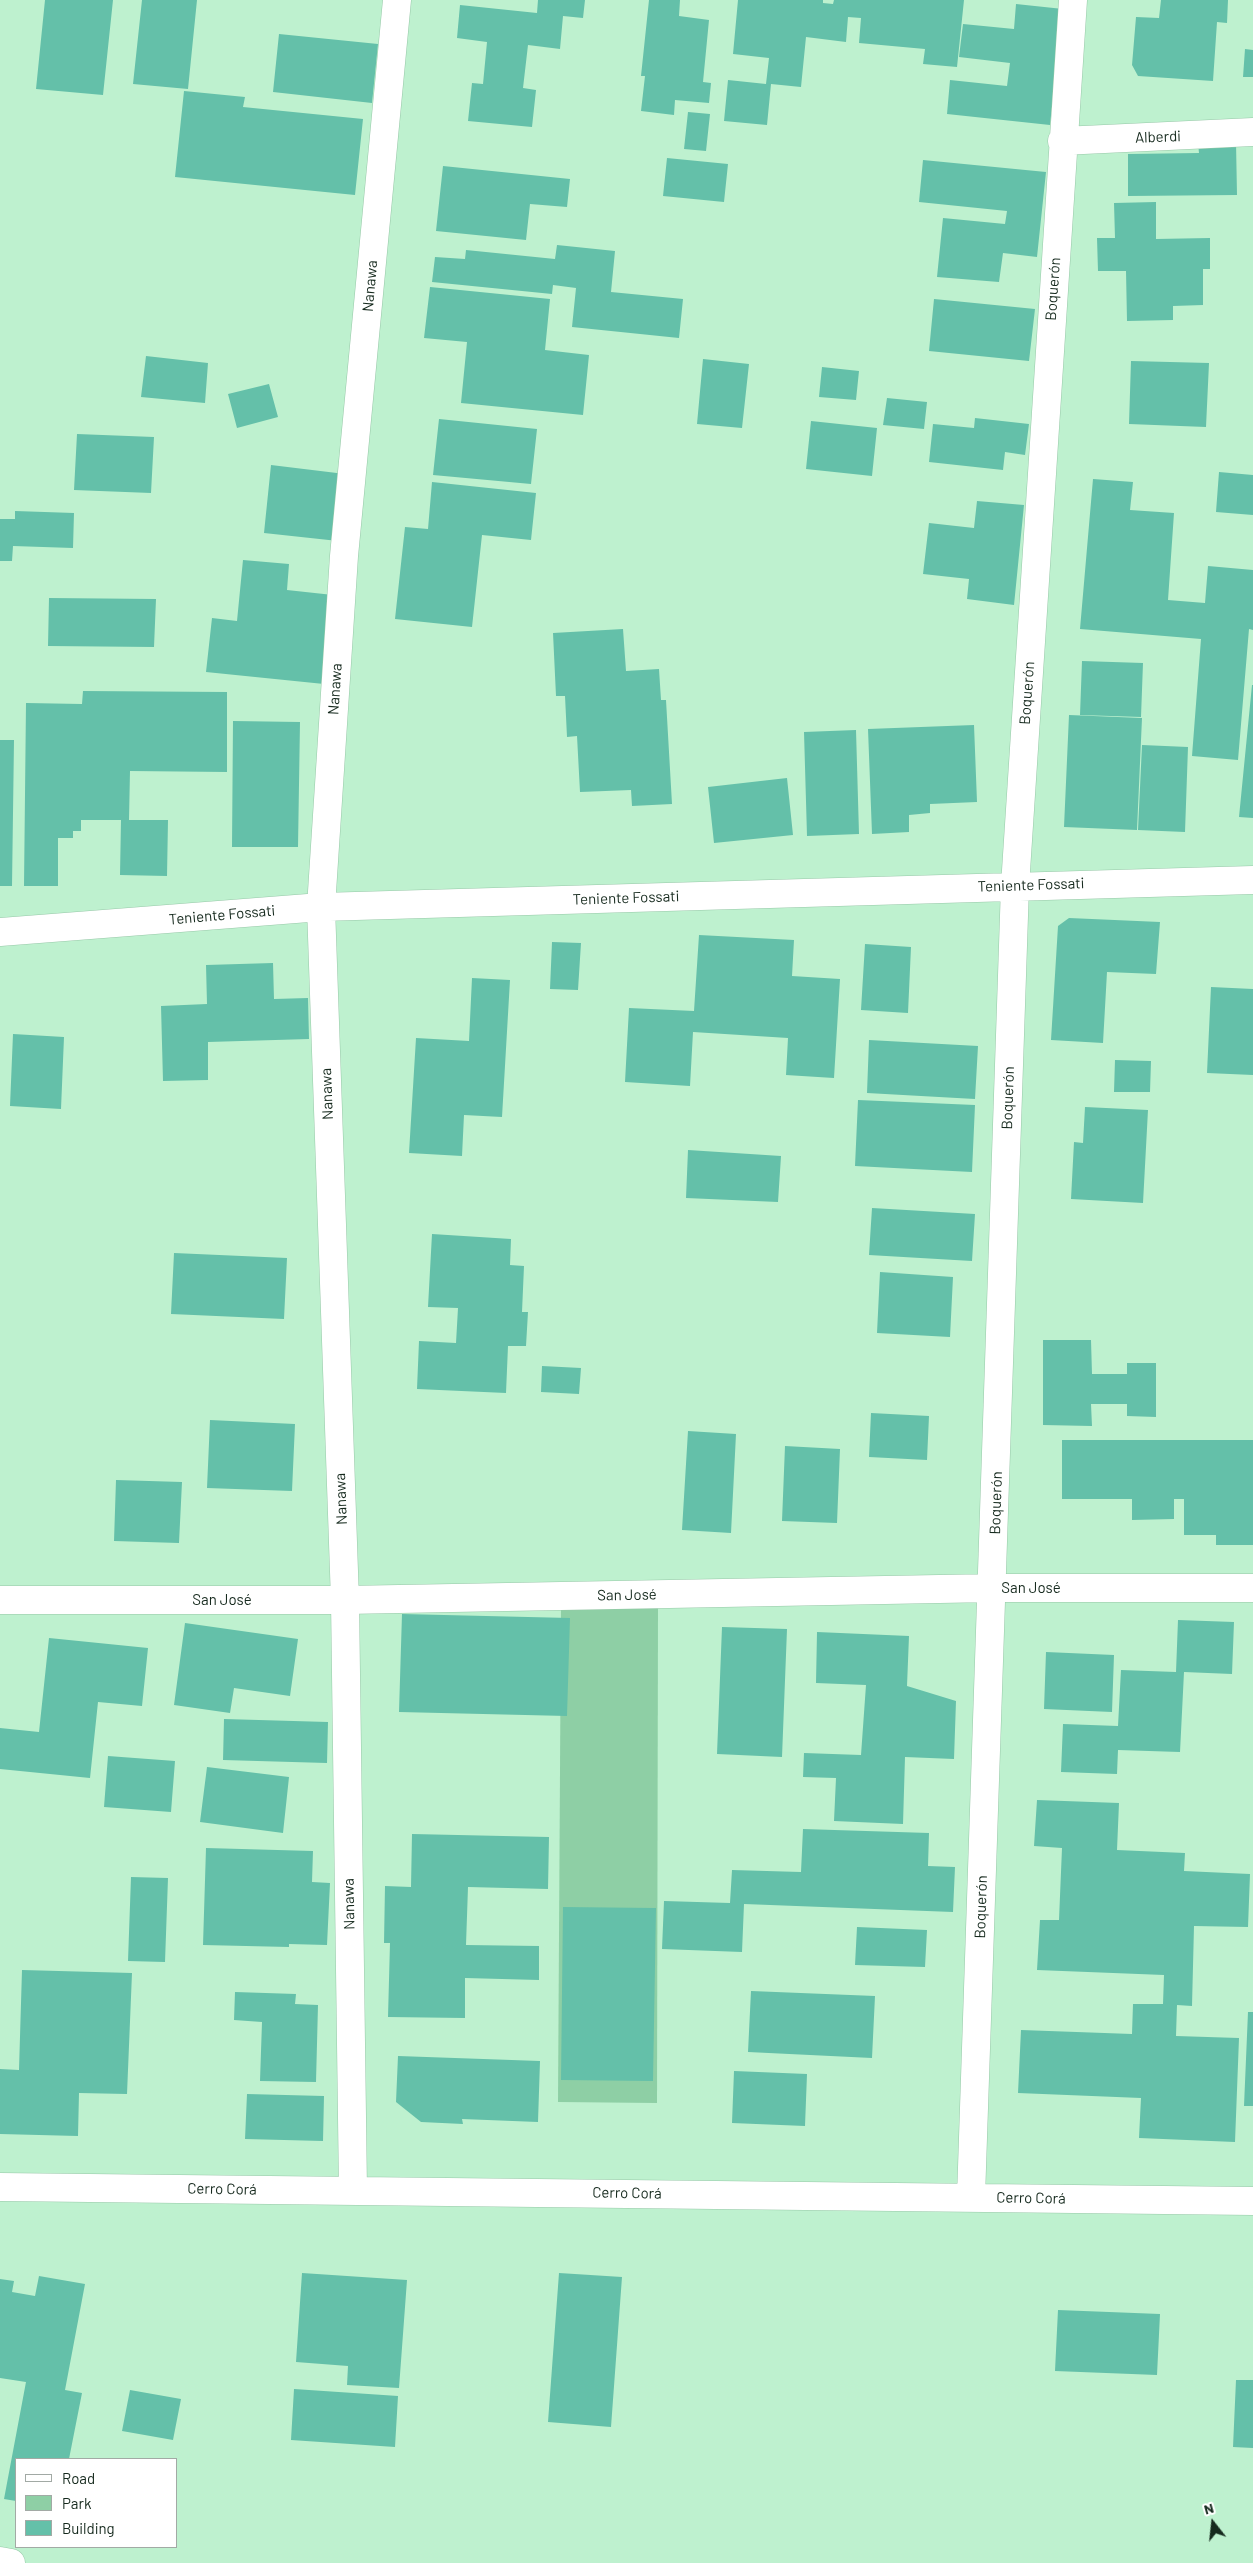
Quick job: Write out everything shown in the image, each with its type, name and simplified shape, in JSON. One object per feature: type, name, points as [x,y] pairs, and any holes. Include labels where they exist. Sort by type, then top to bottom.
[{"type":"street","name":"Nanawa","points":[[353,2191],[344,1600],[321,907],[344,556],[396,0]]},
{"type":"street","name":"Boquerón","points":[[971,2197],[993,1588],[1015,886],[1062,141],[1073,0]]},
{"type":"street","name":"Alberdi","points":[[1062,141],[1253,132]]},
{"type":"street","name":"Teniente Fossati","points":[[0,932],[321,907],[1253,880]]},
{"type":"street","name":"San José","points":[[0,1600],[344,1600],[993,1588],[1253,1588]]},
{"type":"street","name":"Cerro Corá","points":[[0,2187],[1253,2200]]},
{"type":"street","points":[[0,2561],[12,2563]]},
{"type":"green space","points":[[561,1606],[658,1606],[657,2103],[558,2102]]},
{"type":"building","points":[[45,0],[113,0],[103,95],[36,89]]},
{"type":"building","points":[[142,0],[197,0],[188,89],[133,84]]},
{"type":"building","points":[[538,0],[585,0],[583,18],[563,16],[560,49],[528,45],[523,88],[536,90],[532,127],[468,121],[472,83],[483,84],[487,42],[457,38],[460,5],[537,13]]},
{"type":"building","points":[[649,0],[680,0],[679,16],[709,20],[703,82],[711,83],[709,103],[675,100],[674,115],[641,111],[645,76],[641,76]]},
{"type":"building","points":[[738,0],[823,0],[823,3],[833,4],[834,0],[964,0],[957,67],[923,64],[925,49],[859,43],[861,18],[848,17],[846,42],[806,37],[801,87],[771,84],[767,125],[724,121],[728,80],[766,84],[769,58],[733,54]]},
{"type":"building","points":[[1161,0],[1228,0],[1227,23],[1217,22],[1213,81],[1138,76],[1132,65],[1136,17],[1159,18]]},
{"type":"building","points":[[1016,4],[1063,9],[1050,125],[947,114],[950,80],[1007,86],[1010,63],[959,57],[963,24],[1014,29]]},
{"type":"building","points":[[279,34],[378,44],[372,103],[273,92]]},
{"type":"building","points":[[1245,49],[1253,50],[1253,77],[1243,77]]},
{"type":"building","points":[[184,91],[245,97],[243,107],[363,119],[355,195],[175,177]]},
{"type":"building","points":[[688,112],[710,114],[706,151],[684,149]]},
{"type":"building","points":[[1236,142],[1237,195],[1128,196],[1128,154],[1199,153],[1198,143]]},
{"type":"building","points":[[667,158],[728,164],[724,202],[663,196]]},
{"type":"building","points":[[923,160],[1046,172],[1037,257],[1003,253],[999,282],[937,277],[943,218],[1005,224],[1007,211],[919,202]]},
{"type":"building","points":[[443,166],[570,179],[567,207],[530,204],[526,240],[436,231]]},
{"type":"building","points":[[1156,202],[1156,239],[1210,238],[1210,269],[1203,269],[1203,305],[1173,306],[1173,320],[1127,321],[1126,271],[1098,271],[1097,238],[1115,238],[1114,203]]},
{"type":"building","points":[[557,245],[615,251],[611,292],[683,299],[679,338],[572,327],[576,288],[553,285],[552,294],[432,282],[435,257],[465,259],[466,250],[555,259]]},
{"type":"building","points":[[430,287],[550,299],[545,350],[589,355],[583,415],[461,403],[467,342],[424,338]]},
{"type":"building","points":[[934,299],[1035,309],[1029,361],[929,351]]},
{"type":"building","points":[[146,356],[208,363],[205,403],[141,397]]},
{"type":"building","points":[[703,359],[749,364],[742,428],[697,424]]},
{"type":"building","points":[[1131,361],[1209,363],[1206,427],[1129,424]]},
{"type":"building","points":[[822,367],[859,371],[856,400],[819,397]]},
{"type":"building","points":[[269,384],[278,417],[237,428],[228,394]]},
{"type":"building","points":[[887,398],[927,402],[924,429],[883,425]]},
{"type":"building","points":[[975,418],[1029,424],[1025,455],[1005,452],[1003,470],[929,462],[933,424],[974,428]]},
{"type":"building","points":[[439,419],[537,429],[531,484],[433,475]]},
{"type":"building","points":[[811,421],[877,428],[872,476],[806,469]]},
{"type":"building","points":[[77,434],[154,437],[151,493],[74,490]]},
{"type":"building","points":[[271,465],[345,474],[338,541],[264,533]]},
{"type":"building","points":[[1219,472],[1253,475],[1253,515],[1216,512]]},
{"type":"building","points":[[1093,479],[1133,482],[1130,510],[1174,513],[1168,600],[1205,603],[1208,566],[1253,570],[1253,630],[1249,629],[1238,760],[1192,756],[1201,639],[1080,629]]},
{"type":"building","points":[[432,482],[536,493],[531,540],[482,535],[472,627],[395,619],[405,527],[428,529]]},
{"type":"building","points":[[977,501],[1024,505],[1014,605],[967,599],[969,579],[923,574],[929,523],[974,528]]},
{"type":"building","points":[[15,511],[74,513],[73,548],[13,546],[12,561],[0,561],[0,519],[15,519]]},
{"type":"building","points":[[243,560],[289,564],[287,590],[333,595],[324,684],[206,672],[212,618],[237,621]]},
{"type":"building","points":[[49,598],[156,599],[154,647],[48,646]]},
{"type":"building","points":[[623,629],[626,671],[659,669],[661,700],[666,700],[672,804],[632,806],[631,790],[580,792],[577,736],[567,737],[565,696],[556,696],[553,633]]},
{"type":"building","points":[[1082,661],[1143,663],[1141,717],[1080,715]]},
{"type":"building","points":[[1253,685],[1253,818],[1239,817]]},
{"type":"building","points":[[83,691],[227,692],[227,772],[130,771],[129,820],[168,820],[167,876],[120,875],[121,820],[81,820],[81,831],[73,831],[73,838],[58,838],[58,886],[24,886],[26,703],[82,704]]},
{"type":"building","points":[[1069,715],[1142,718],[1137,830],[1064,827]]},
{"type":"building","points":[[233,721],[300,722],[298,847],[232,847]]},
{"type":"building","points":[[974,725],[977,802],[930,804],[930,813],[909,815],[909,832],[872,834],[868,729]]},
{"type":"building","points":[[856,730],[859,834],[807,836],[804,732]]},
{"type":"building","points":[[0,740],[14,740],[12,886],[0,886]]},
{"type":"building","points":[[1142,745],[1188,747],[1185,832],[1138,830]]},
{"type":"building","points":[[787,778],[793,835],[714,843],[708,787]]},
{"type":"building","points":[[1069,918],[1160,922],[1156,974],[1107,972],[1103,1043],[1051,1040],[1058,926]]},
{"type":"building","points":[[699,935],[794,940],[792,976],[840,979],[834,1078],[786,1075],[788,1038],[693,1032],[690,1086],[625,1082],[629,1008],[694,1011]]},
{"type":"building","points":[[552,942],[581,943],[578,990],[550,989]]},
{"type":"building","points":[[865,944],[911,947],[908,1013],[861,1010]]},
{"type":"building","points":[[273,963],[274,999],[308,998],[309,1039],[208,1042],[208,1080],[163,1081],[161,1006],[207,1004],[206,965]]},
{"type":"building","points":[[472,978],[510,980],[502,1117],[464,1115],[462,1156],[409,1153],[416,1038],[469,1041]]},
{"type":"building","points":[[1211,987],[1253,989],[1253,1075],[1207,1073]]},
{"type":"building","points":[[13,1034],[64,1037],[61,1109],[10,1106]]},
{"type":"building","points":[[869,1040],[978,1046],[975,1099],[867,1093]]},
{"type":"building","points":[[1115,1060],[1151,1061],[1150,1092],[1114,1092]]},
{"type":"building","points":[[858,1100],[975,1105],[972,1172],[855,1166]]},
{"type":"building","points":[[1085,1107],[1148,1110],[1143,1203],[1071,1199],[1074,1142],[1083,1143]]},
{"type":"building","points":[[688,1150],[781,1156],[778,1202],[686,1198]]},
{"type":"building","points":[[872,1208],[975,1214],[972,1261],[869,1255]]},
{"type":"building","points":[[432,1234],[511,1239],[510,1265],[524,1266],[522,1312],[528,1312],[526,1346],[508,1346],[506,1393],[417,1389],[419,1341],[456,1343],[458,1308],[428,1307]]},
{"type":"building","points":[[174,1253],[287,1258],[284,1319],[171,1314]]},
{"type":"building","points":[[880,1272],[953,1277],[950,1337],[877,1333]]},
{"type":"building","points":[[1043,1340],[1091,1340],[1092,1374],[1127,1374],[1127,1363],[1156,1363],[1156,1417],[1127,1416],[1127,1404],[1091,1404],[1092,1426],[1043,1425]]},
{"type":"building","points":[[542,1366],[581,1368],[579,1394],[541,1392]]},
{"type":"building","points":[[871,1413],[929,1416],[927,1460],[869,1457]]},
{"type":"building","points":[[210,1420],[295,1424],[292,1491],[207,1488]]},
{"type":"building","points":[[688,1431],[736,1434],[731,1533],[682,1530]]},
{"type":"building","points":[[1062,1440],[1253,1440],[1253,1545],[1216,1545],[1216,1535],[1184,1535],[1184,1499],[1174,1499],[1174,1519],[1132,1520],[1132,1499],[1062,1499]]},
{"type":"building","points":[[785,1446],[840,1449],[837,1523],[782,1521]]},
{"type":"building","points":[[116,1480],[182,1482],[179,1543],[114,1541]]},
{"type":"building","points":[[402,1614],[570,1618],[567,1716],[399,1712]]},
{"type":"building","points":[[1178,1620],[1234,1622],[1232,1674],[1184,1672],[1180,1752],[1118,1750],[1117,1774],[1061,1772],[1063,1724],[1118,1726],[1121,1670],[1176,1672]]},
{"type":"building","points":[[185,1623],[298,1639],[290,1696],[234,1688],[230,1713],[174,1705]]},
{"type":"building","points":[[722,1627],[787,1629],[782,1757],[717,1754]]},
{"type":"building","points":[[817,1632],[909,1636],[907,1686],[956,1701],[954,1759],[905,1757],[903,1824],[834,1821],[836,1778],[803,1777],[804,1753],[861,1755],[866,1685],[816,1683]]},
{"type":"building","points":[[49,1638],[148,1648],[142,1706],[98,1702],[90,1778],[0,1769],[0,1728],[39,1732]]},
{"type":"building","points":[[1046,1652],[1114,1655],[1112,1712],[1044,1709]]},
{"type":"building","points":[[224,1719],[328,1722],[327,1763],[223,1760]]},
{"type":"building","points":[[108,1756],[175,1761],[171,1812],[104,1807]]},
{"type":"building","points":[[207,1767],[289,1777],[283,1833],[200,1822]]},
{"type":"building","points":[[1037,1800],[1119,1803],[1117,1850],[1185,1853],[1184,1871],[1250,1874],[1248,1927],[1194,1926],[1192,2006],[1177,2005],[1176,2036],[1239,2038],[1235,2142],[1139,2138],[1141,2098],[1018,2093],[1021,2030],[1132,2034],[1133,2004],[1163,2004],[1164,1975],[1037,1970],[1040,1920],[1059,1920],[1062,1848],[1034,1846]]},
{"type":"building","points":[[803,1829],[929,1833],[928,1866],[955,1867],[953,1912],[744,1904],[742,1952],[662,1949],[664,1901],[730,1903],[732,1870],[801,1872]]},
{"type":"building","points":[[412,1834],[549,1837],[548,1889],[468,1887],[466,1945],[539,1946],[539,1980],[465,1978],[465,2018],[388,2017],[390,1943],[384,1943],[385,1886],[411,1887]]},
{"type":"building","points":[[206,1848],[313,1851],[312,1882],[330,1883],[327,1945],[289,1944],[289,1947],[203,1945]]},
{"type":"building","points":[[131,1877],[168,1878],[165,1962],[128,1961]]},
{"type":"building","points":[[563,1907],[656,1908],[653,2081],[561,2080]]},
{"type":"building","points":[[857,1927],[927,1930],[925,1967],[855,1965]]},
{"type":"building","points":[[22,1970],[132,1973],[127,2094],[79,2093],[78,2136],[0,2134],[0,2069],[19,2070]]},
{"type":"building","points":[[751,1991],[875,1996],[872,2058],[748,2052]]},
{"type":"building","points":[[235,1992],[296,1994],[295,2004],[318,2005],[316,2082],[260,2081],[262,2022],[234,2020]]},
{"type":"building","points":[[1248,2012],[1253,2012],[1253,2106],[1244,2106]]},
{"type":"building","points":[[398,2056],[540,2061],[538,2122],[462,2119],[463,2124],[421,2122],[396,2102]]},
{"type":"building","points":[[734,2071],[807,2074],[805,2126],[732,2123]]},
{"type":"building","points":[[247,2094],[324,2096],[323,2141],[245,2139]]},
{"type":"building","points":[[302,2273],[407,2280],[399,2388],[347,2385],[348,2366],[296,2362]]},
{"type":"building","points":[[559,2273],[622,2277],[611,2427],[548,2422]]},
{"type":"building","points":[[39,2276],[85,2284],[65,2390],[82,2393],[69,2458],[15,2458],[15,2501],[4,2499],[26,2382],[0,2378],[0,2279],[14,2281],[12,2292],[35,2296]]},
{"type":"building","points":[[1058,2310],[1160,2314],[1157,2375],[1055,2371]]},
{"type":"building","points":[[1236,2380],[1253,2380],[1253,2448],[1233,2447]]},
{"type":"building","points":[[294,2389],[398,2396],[395,2447],[291,2440]]},
{"type":"building","points":[[130,2390],[181,2399],[173,2440],[122,2431]]}]
